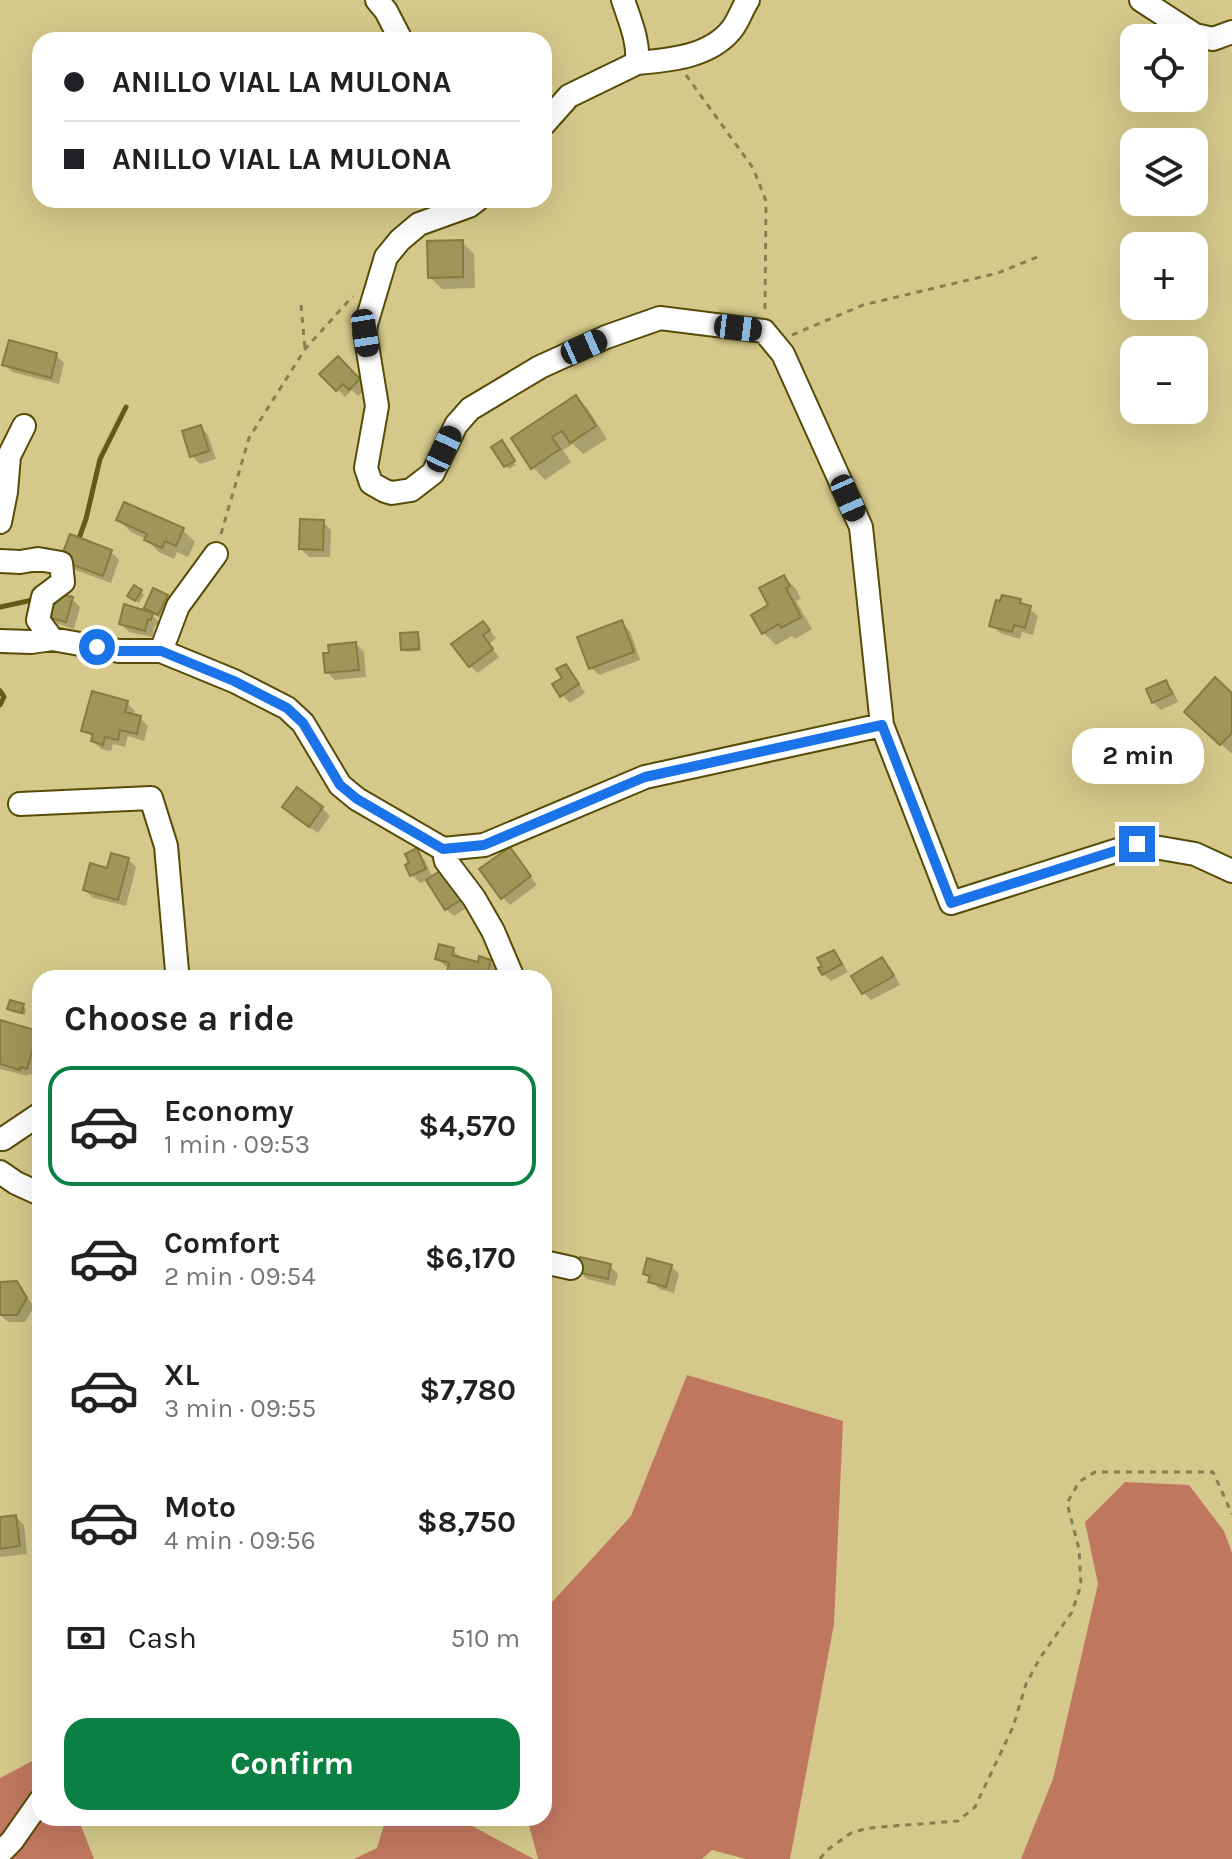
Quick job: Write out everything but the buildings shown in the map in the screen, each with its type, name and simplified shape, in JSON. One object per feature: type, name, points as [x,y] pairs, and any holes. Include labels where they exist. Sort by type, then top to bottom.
[{"type":"street","points":[[377,0],[397,32]]},
{"type":"street","points":[[623,0],[636,39],[637,63]]},
{"type":"street","points":[[552,115],[569,96],[637,63],[680,59],[716,44],[735,26],[748,0]]},
{"type":"street","points":[[1141,0],[1195,35],[1213,39],[1232,32]]},
{"type":"street","points":[[449,208],[419,224],[386,257],[366,324],[377,406],[366,468],[371,483],[385,491],[411,490],[433,473],[456,425],[470,409],[540,367],[606,337],[660,318],[769,337],[783,354],[861,527],[882,725],[951,903],[1137,844],[1195,854],[1232,871]]},
{"type":"street","points":[[433,217],[462,208]]},
{"type":"street","points":[[0,522],[9,456],[24,426]]},
{"type":"street","points":[[161,651],[178,606],[216,554]]},
{"type":"street","points":[[0,561],[38,559],[61,563],[63,582],[43,597],[38,620],[52,639]]},
{"type":"street","points":[[8,641],[52,639],[119,651],[161,651],[234,681],[287,708],[303,723],[340,785],[445,855],[493,931],[510,970]]},
{"type":"street","points":[[368,823],[445,855],[484,845],[645,777],[882,725]]},
{"type":"street","points":[[20,804],[151,798],[166,846],[177,970]]},
{"type":"street","points":[[0,1139],[32,1119]]},
{"type":"street","points":[[0,1172],[32,1190]]},
{"type":"street","points":[[552,1264],[571,1268]]},
{"type":"street","points":[[0,1853],[32,1812]]},
{"type":"path","points":[[686,75],[753,168],[766,201],[769,337],[863,305],[998,273],[1042,255]]},
{"type":"path","points":[[216,554],[249,438],[305,349],[353,296]]},
{"type":"path","points":[[301,305],[305,349]]},
{"type":"path","points":[[820,1859],[851,1833],[868,1828],[958,1821],[975,1807],[1013,1727],[1026,1684],[1072,1612],[1081,1585],[1079,1549],[1067,1503],[1079,1482],[1095,1472],[1213,1472],[1232,1514]]},
{"type":"shaded area","points":[[687,1375],[843,1421],[834,1624],[790,1859],[746,1859],[712,1850],[702,1859],[538,1859],[529,1826],[552,1826],[552,1602],[631,1516]]},
{"type":"shaded area","points":[[1125,1482],[1189,1485],[1224,1531],[1232,1553],[1232,1859],[1021,1859],[1053,1779],[1098,1584],[1085,1522]]},
{"type":"shaded area","points":[[32,1761],[32,1826],[81,1826],[94,1859],[0,1859],[0,1778]]},
{"type":"shaded area","points":[[384,1826],[472,1826],[534,1859],[354,1859],[377,1848]]},
{"type":"waterway","points":[[78,541],[100,459],[126,407]]},
{"type":"waterway","points":[[0,607],[37,599]]},
{"type":"waterway","points":[[0,691],[4,697],[0,705]]},
{"type":"route","points":[[97,647],[119,651],[161,651],[234,681],[287,708],[303,723],[340,785],[357,799],[443,849],[484,845],[645,777],[882,725],[951,903],[1137,844]]}]
